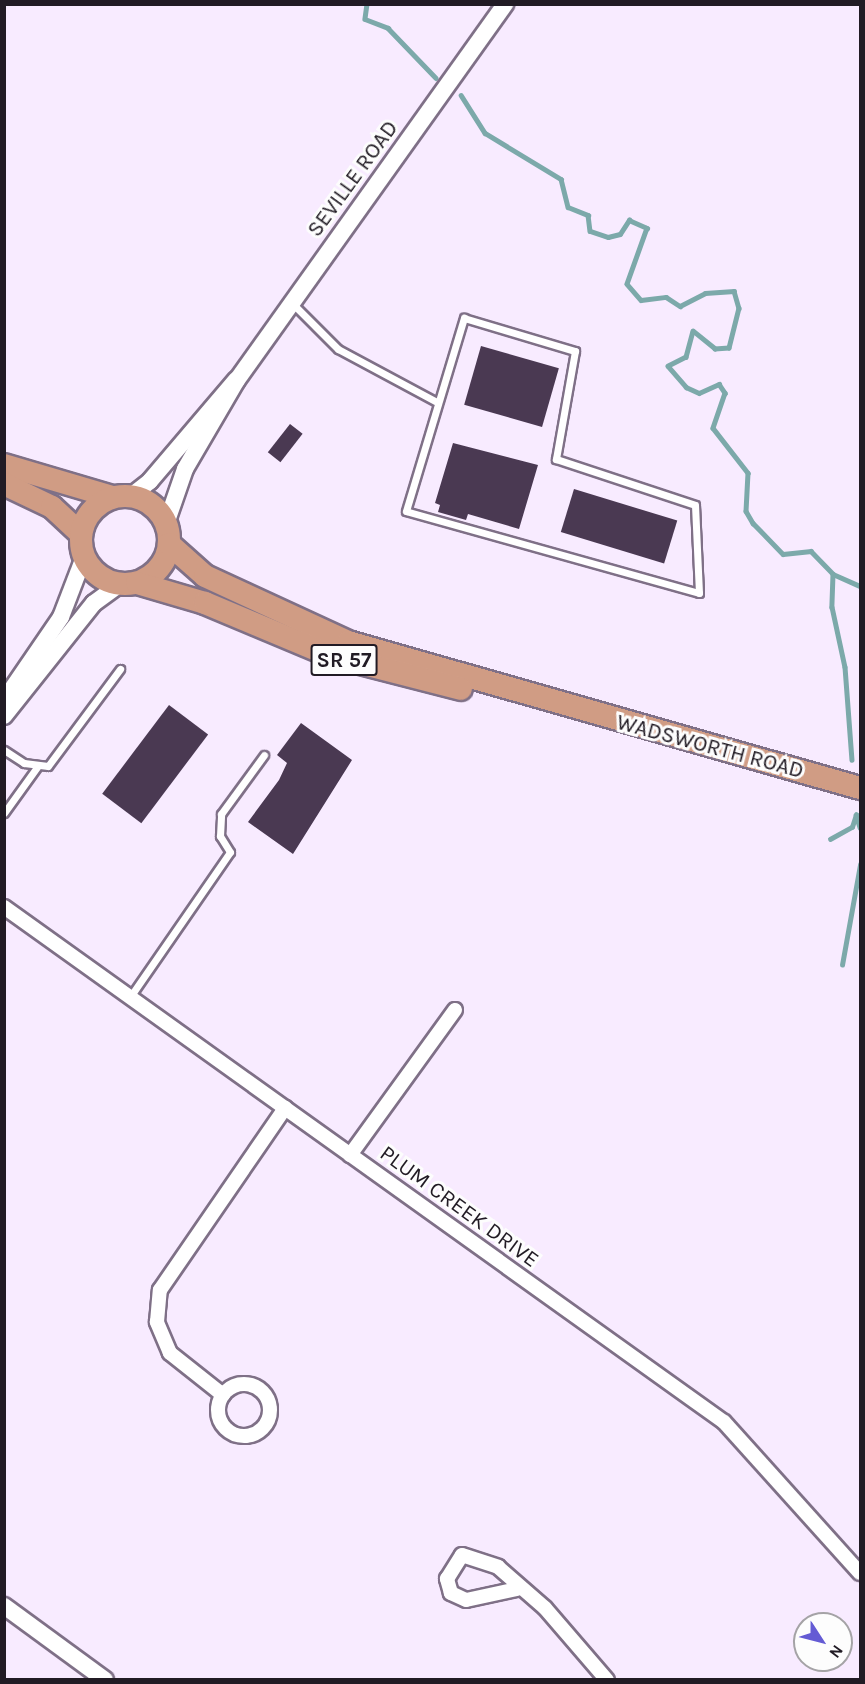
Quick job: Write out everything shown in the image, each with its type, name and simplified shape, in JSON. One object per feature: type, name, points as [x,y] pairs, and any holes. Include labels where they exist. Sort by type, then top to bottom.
[{"type":"highway","name":"WADSWORTH ROAD","points":[[4,465],[148,502],[168,534],[205,576],[310,628],[388,654],[548,696],[559,705],[861,788]]},
{"type":"highway","points":[[4,484],[52,507],[81,534]]},
{"type":"highway","points":[[84,557],[81,534],[89,514],[122,496]]},
{"type":"highway","points":[[128,584],[159,569],[168,534]]},
{"type":"highway","name":"WADSWORTH ROAD","points":[[84,557],[102,578],[205,603],[365,666],[547,708],[559,705]]},
{"type":"street","name":"SEVILLE ROAD","points":[[168,534],[185,469],[237,380],[506,4]]},
{"type":"street","name":"SEVILLE ROAD","points":[[122,496],[150,481],[220,392],[237,380]]},
{"type":"street","points":[[4,699],[61,617],[84,557]]},
{"type":"street","points":[[4,716],[94,603],[128,584]]},
{"type":"street","name":"PLUM CREEK DRIVE","points":[[4,908],[724,1422],[861,1573]]},
{"type":"street","points":[[350,1155],[454,1010]]},
{"type":"street","points":[[223,1395],[170,1353],[157,1322],[159,1290],[285,1108]]},
{"type":"street","points":[[517,1589],[466,1600],[451,1593],[447,1579],[462,1555],[498,1568],[517,1589],[545,1608],[607,1680]]},
{"type":"street","points":[[4,1606],[105,1680]]},
{"type":"lane","points":[[292,303],[339,349],[435,400]]},
{"type":"lane","points":[[464,318],[576,351],[556,459],[695,505],[699,593],[406,512],[435,400],[464,318]]},
{"type":"lane","points":[[4,750],[37,767],[48,766],[120,669]]},
{"type":"lane","points":[[130,997],[230,852],[220,836],[221,814],[264,755]]},
{"type":"lane","points":[[4,813],[37,767]]},
{"type":"building","points":[[481,346],[559,368],[542,427],[464,405]]},
{"type":"building","points":[[290,424],[303,434],[280,462],[268,452]]},
{"type":"building","points":[[453,443],[538,465],[519,529],[468,514],[466,520],[438,512],[440,505],[435,503]]},
{"type":"building","points":[[574,489],[677,521],[664,564],[561,532]]},
{"type":"building","points":[[169,705],[208,734],[141,823],[102,794]]},
{"type":"building","points":[[301,723],[352,760],[293,854],[248,822],[279,780],[287,763],[277,755]]},
{"type":"waterway","points":[[367,4],[365,19],[388,28],[436,78]]},
{"type":"waterway","points":[[461,95],[485,133],[561,179],[568,207],[588,215],[590,231],[608,237],[620,234],[629,220],[647,228],[627,284],[641,300],[666,297],[680,306],[705,293],[734,291],[739,308],[729,348],[715,349],[693,331],[686,357],[668,366],[686,387],[699,393],[719,384],[725,393],[713,428],[748,473],[746,511],[753,523],[783,554],[811,551],[833,574],[860,586]]},
{"type":"waterway","points":[[833,574],[832,607],[845,667],[852,760]]},
{"type":"waterway","points":[[856,815],[860,827]]},
{"type":"waterway","points":[[830,839],[852,827],[856,815]]},
{"type":"waterway","points":[[842,965],[860,865]]}]
